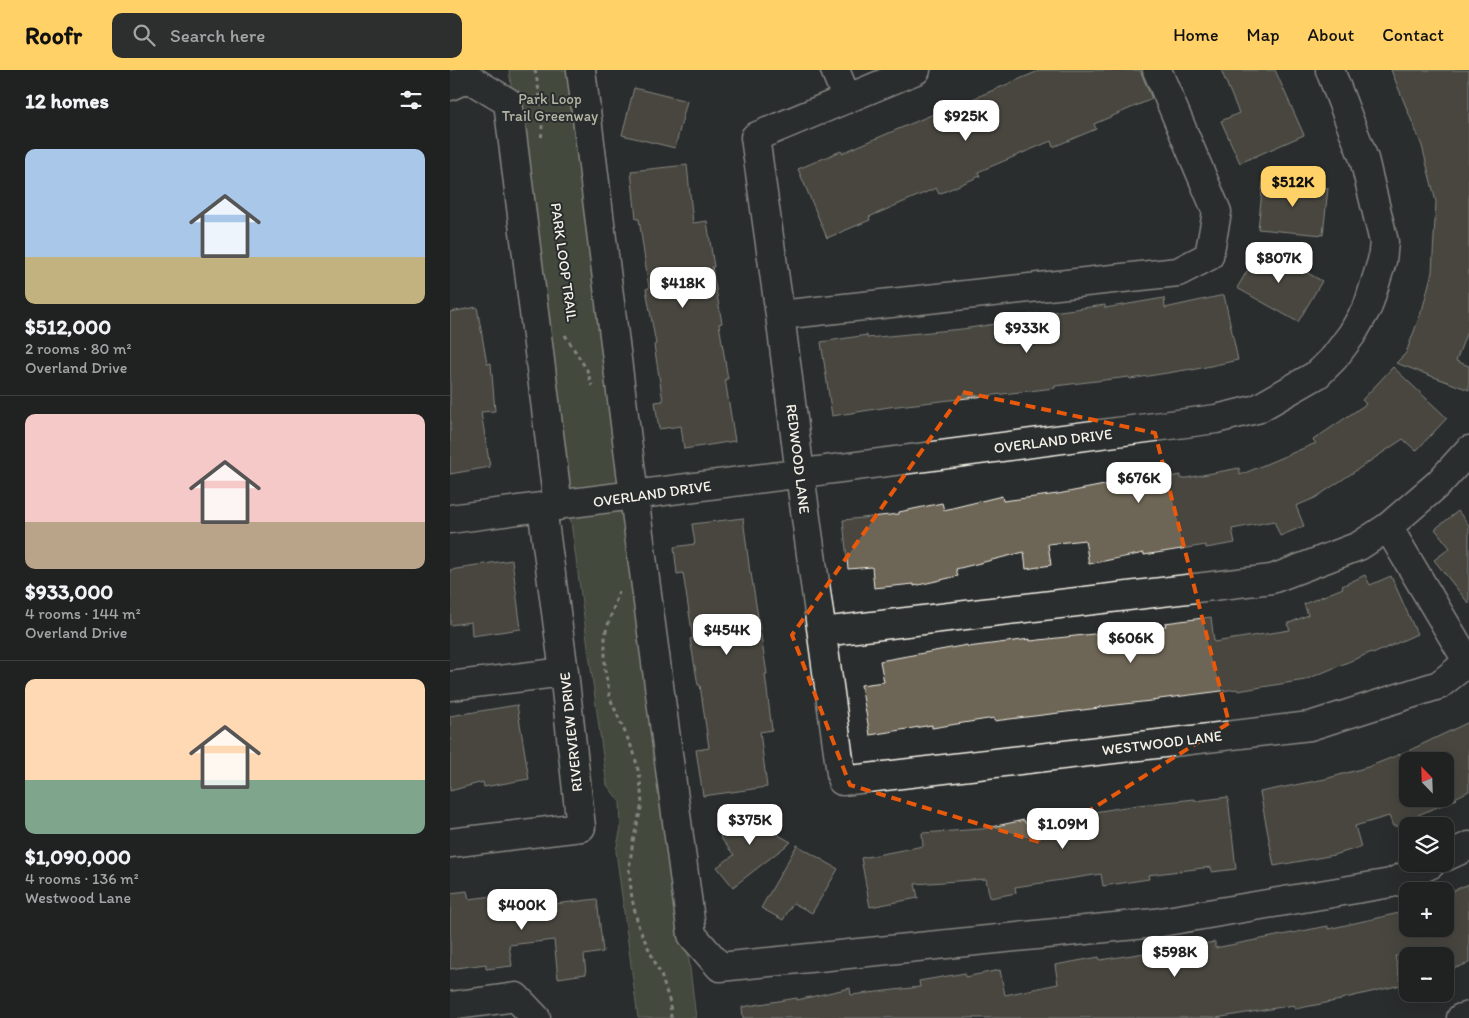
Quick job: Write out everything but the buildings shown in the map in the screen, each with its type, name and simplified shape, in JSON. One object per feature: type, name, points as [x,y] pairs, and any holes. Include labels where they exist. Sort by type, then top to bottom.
[{"type":"street","points":[[581,70],[634,496],[692,936],[720,967],[1155,923],[1390,883],[1414,872]]},
{"type":"street","points":[[835,70],[848,99],[916,70]]},
{"type":"street","points":[[780,315],[1178,272],[1209,256],[1217,212],[1157,70]]},
{"type":"street","name":"OVERLAND DRIVE","points":[[450,519],[1216,419],[1257,409],[1318,374],[1334,358],[1352,334],[1368,306],[1382,261],[1384,242],[1364,159],[1330,70]]},
{"type":"street","name":"RIVERVIEW DRIVE","points":[[450,86],[468,78],[508,102],[550,506],[564,672],[582,826],[450,843]]},
{"type":"street","name":"REDWOOD LANE","points":[[842,781],[755,137],[848,99]]},
{"type":"street","points":[[822,632],[1272,579],[1359,546],[1388,527],[1438,483],[1469,450]]},
{"type":"street","points":[[1388,527],[1469,663]]},
{"type":"street","name":"WESTWOOD LANE","points":[[842,781],[1310,726],[1439,685],[1469,663]]},
{"type":"street","points":[[450,686],[564,672]]},
{"type":"street","points":[[1454,853],[1469,846]]},
{"type":"street","points":[[450,1006],[516,998],[536,1018]]},
{"type":"street","points":[[1461,1018],[1469,1016]]},
{"type":"path","points":[[535,70],[543,122],[540,148]]},
{"type":"path","name":"PARK LOOP TRAIL","points":[[563,333],[587,370],[594,394]]},
{"type":"path","points":[[620,588],[605,634],[605,670],[610,698],[634,753],[640,778],[642,804],[633,841],[629,869],[632,899],[639,928],[661,975],[670,1004],[671,1018]]},
{"type":"highlighted area","points":[[963,392],[1155,433],[1229,723],[1039,842],[850,785],[792,635]]},
{"type":"green space","name":"Park Loop Trail Greenway","points":[[509,70],[580,70],[696,1018],[638,1018],[616,851],[621,827],[620,802],[607,785]]}]
